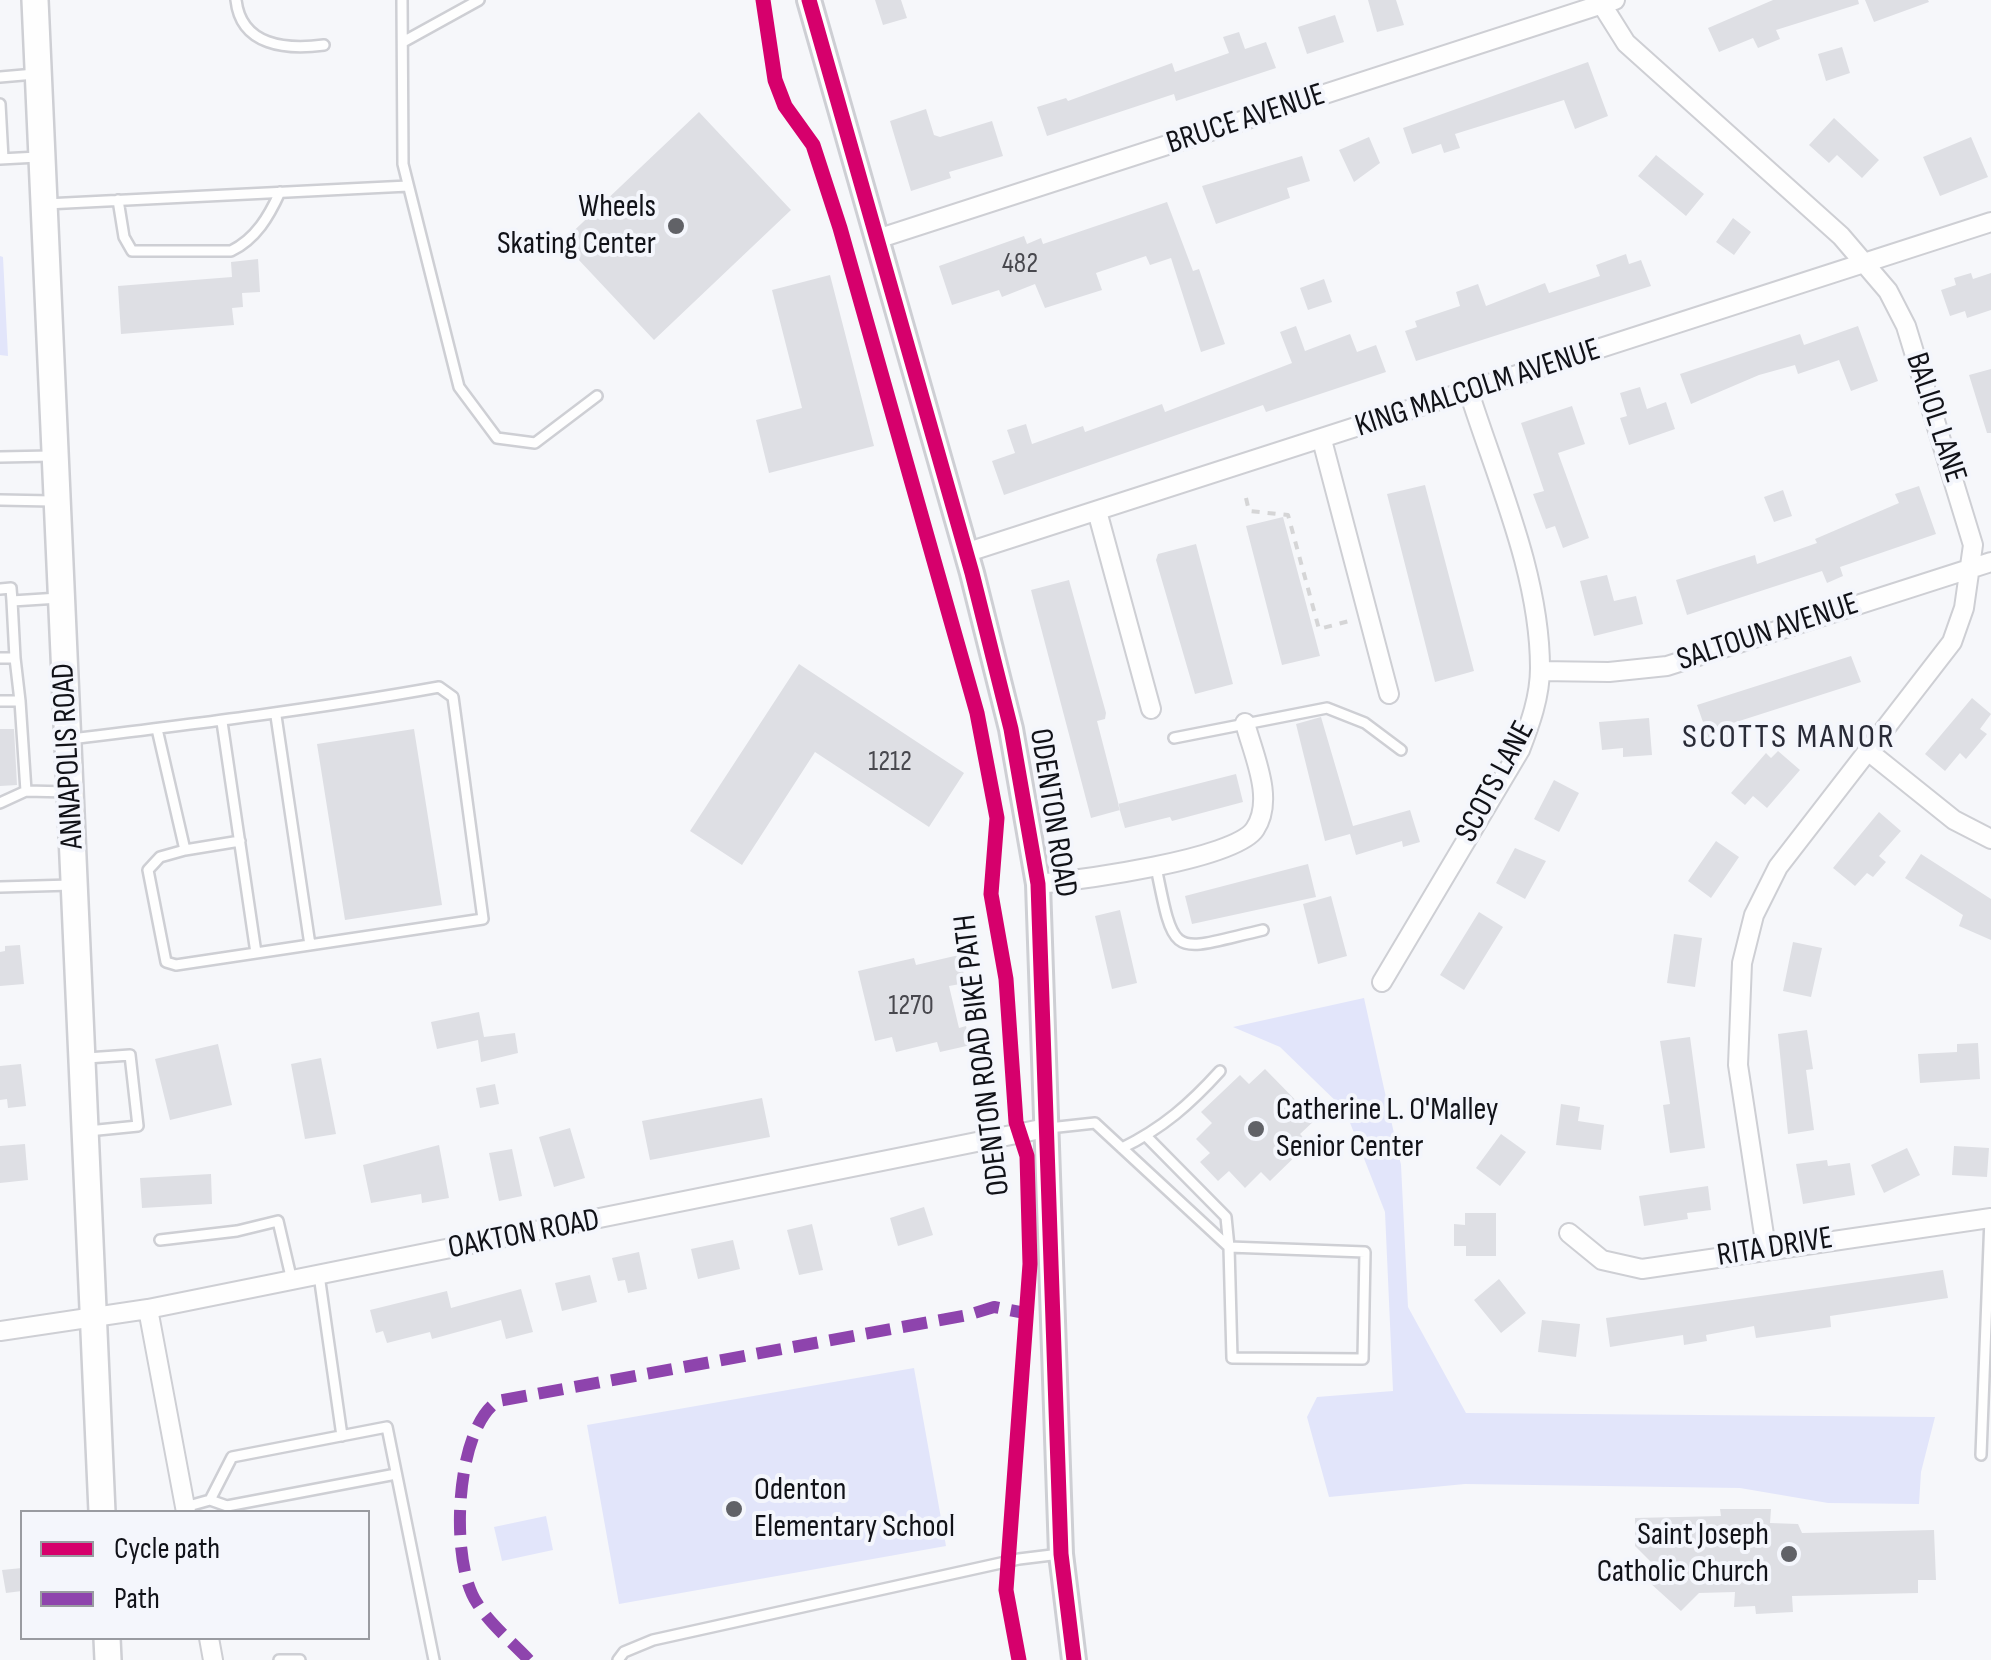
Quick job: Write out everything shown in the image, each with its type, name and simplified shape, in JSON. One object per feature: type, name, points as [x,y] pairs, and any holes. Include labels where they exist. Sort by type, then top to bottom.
[{"type":"main road","name":"ANNAPOLIS ROAD","points":[[35,0],[102,1510]]},
{"type":"street","name":"ODENTON ROAD","points":[[809,0],[1011,729],[1038,884],[1060,1554],[1074,1660]]},
{"type":"street","name":"BRUCE AVENUE","points":[[877,239],[1605,2]]},
{"type":"street","name":"BALIOL LANE","points":[[1605,2],[1626,43],[1866,262],[1888,290],[1906,326],[1973,545],[1964,608],[1952,642],[1778,867],[1754,915],[1742,963],[1738,1065],[1766,1248]]},
{"type":"street","name":"KING MALCOLM AVENUE","points":[[965,553],[1991,222]]},
{"type":"street","name":"SCOTS LANE","points":[[1382,982],[1520,750],[1534,714],[1540,671],[1536,605],[1469,392]]},
{"type":"street","points":[[1322,440],[1389,694]]},
{"type":"street","points":[[1097,510],[1151,709]]},
{"type":"street","name":"SALTOUN AVENUE","points":[[1540,671],[1609,672],[1667,666],[1991,562]]},
{"type":"street","points":[[1038,884],[1096,878],[1234,846],[1254,830],[1262,809],[1262,784],[1245,723]]},
{"type":"street","points":[[1868,751],[1954,820],[1991,839]]},
{"type":"street","name":"OAKTON ROAD","points":[[0,1331],[148,1309],[319,1276],[1046,1128]]},
{"type":"street","name":"RITA DRIVE","points":[[1569,1233],[1602,1260],[1642,1269],[1990,1218]]},
{"type":"street","points":[[148,1309],[185,1510]]},
{"type":"lane","points":[[236,0],[238,17],[259,38],[280,48],[324,45]]},
{"type":"lane","points":[[402,0],[403,164],[460,387],[497,438],[535,443],[597,396]]},
{"type":"lane","points":[[403,42],[479,0]]},
{"type":"lane","points":[[0,78],[38,74]]},
{"type":"lane","points":[[0,104],[2,159],[41,157]]},
{"type":"lane","points":[[43,204],[408,186]]},
{"type":"lane","points":[[118,200],[124,237],[132,251],[231,251],[244,245],[268,218],[280,192]]},
{"type":"lane","points":[[0,457],[55,456]]},
{"type":"lane","points":[[0,500],[57,501]]},
{"type":"lane","points":[[0,589],[11,588],[26,791]]},
{"type":"lane","points":[[12,602],[62,598]]},
{"type":"lane","points":[[0,658],[14,658]]},
{"type":"lane","points":[[68,740],[276,716],[439,687],[453,697],[483,919],[176,965],[166,962],[148,870],[160,857],[240,841]]},
{"type":"lane","points":[[0,701],[20,702]]},
{"type":"lane","points":[[1174,738],[1326,708],[1366,723],[1400,750]]},
{"type":"lane","points":[[276,716],[310,945]]},
{"type":"lane","points":[[222,722],[256,953]]},
{"type":"lane","points":[[157,729],[184,850]]},
{"type":"lane","points":[[0,803],[26,791],[70,792]]},
{"type":"lane","points":[[1156,865],[1169,931],[1179,942],[1194,946],[1262,930]]},
{"type":"lane","points":[[0,886],[74,885]]},
{"type":"lane","points":[[82,1058],[130,1055],[138,1126],[85,1131]]},
{"type":"lane","points":[[1122,1148],[1185,1109],[1220,1070]]},
{"type":"lane","points":[[1046,1128],[1095,1123],[1229,1247],[1365,1252],[1363,1359],[1232,1358],[1229,1247],[1226,1217],[1146,1136]]},
{"type":"lane","points":[[1981,1456],[1990,1218]]},
{"type":"lane","points":[[160,1240],[237,1232],[278,1222],[292,1281]]},
{"type":"lane","points":[[319,1276],[342,1436]]},
{"type":"lane","points":[[185,1510],[210,1500],[232,1458],[386,1427],[434,1660]]},
{"type":"lane","points":[[210,1500],[227,1506],[396,1474]]},
{"type":"lane","points":[[618,1660],[624,1652],[686,1632],[1019,1559],[1060,1554]]},
{"type":"lane","points":[[279,1660],[300,1660]]},
{"type":"path","points":[[1246,498],[1250,511],[1288,516],[1319,628],[1368,616]]},
{"type":"shaded area","points":[[0,256],[3,257],[8,356],[0,355]]},
{"type":"shaded area","points":[[1364,998],[1401,1165],[1408,1307],[1466,1413],[1935,1417],[1921,1472],[1919,1504],[1828,1503],[1740,1488],[1465,1484],[1329,1497],[1307,1417],[1317,1397],[1393,1391],[1385,1212],[1345,1110],[1280,1047],[1233,1027]]},
{"type":"shaded area","points":[[914,1368],[946,1546],[619,1604],[587,1425]]},
{"type":"shaded area","points":[[546,1516],[553,1550],[502,1561],[494,1527]]},
{"type":"building","points":[[875,0],[901,0],[907,18],[883,25]]},
{"type":"building","points":[[1368,0],[1396,0],[1404,25],[1377,32]]},
{"type":"building","points":[[1773,0],[1858,0],[1859,4],[1776,30],[1780,39],[1758,48],[1753,38],[1719,52],[1708,28]]},
{"type":"building","points":[[1865,0],[1928,0],[1929,2],[1874,22]]},
{"type":"building","points":[[1335,15],[1344,42],[1307,54],[1298,27]]},
{"type":"building","points":[[1239,32],[1245,49],[1266,42],[1276,68],[1176,101],[1174,94],[1047,136],[1037,107],[1066,98],[1068,101],[1172,63],[1175,72],[1229,53],[1223,37]]},
{"type":"building","points":[[1842,47],[1850,73],[1826,81],[1818,54]]},
{"type":"building","points":[[1588,62],[1608,116],[1575,129],[1564,100],[1455,134],[1460,148],[1444,153],[1441,144],[1412,154],[1403,128]]},
{"type":"building","points":[[926,109],[934,135],[940,137],[992,121],[1003,156],[949,172],[951,178],[911,191],[890,121]]},
{"type":"building","name":"Wheels Skating Center","points":[[699,112],[791,210],[654,340],[562,242]]},
{"type":"building","points":[[1834,118],[1879,160],[1862,178],[1837,155],[1829,163],[1809,145]]},
{"type":"building","points":[[1369,137],[1380,163],[1354,182],[1339,150]]},
{"type":"building","points":[[1971,137],[1988,177],[1940,196],[1923,157]]},
{"type":"building","points":[[1656,155],[1704,194],[1686,216],[1638,176]]},
{"type":"building","points":[[1302,156],[1310,181],[1287,188],[1290,198],[1216,224],[1202,186]]},
{"type":"building","points":[[1167,202],[1193,271],[1199,269],[1225,344],[1201,352],[1171,258],[1150,265],[1146,256],[1096,273],[1102,290],[1045,308],[1035,284],[1002,297],[999,290],[952,305],[939,266],[1024,236],[1027,244],[1041,238],[1043,244]]},
{"type":"building","points":[[1733,218],[1751,232],[1734,255],[1716,242]]},
{"type":"building","points":[[1626,254],[1629,264],[1641,260],[1651,286],[1416,361],[1405,331],[1417,327],[1415,321],[1460,306],[1456,292],[1478,284],[1486,306],[1545,283],[1549,293],[1600,276],[1596,265]]},
{"type":"building","points":[[258,259],[260,292],[242,293],[243,307],[232,308],[234,325],[121,334],[118,286],[232,277],[231,262]]},
{"type":"building","points":[[1971,273],[1973,279],[1991,273],[1991,310],[1967,318],[1965,311],[1950,316],[1941,290],[1956,285],[1954,278]]},
{"type":"building","points":[[830,275],[874,446],[769,473],[756,420],[802,408],[772,290]]},
{"type":"building","points":[[1324,279],[1332,302],[1308,310],[1300,288]]},
{"type":"building","points":[[1296,326],[1305,351],[1350,334],[1357,352],[1376,345],[1386,372],[1266,412],[1263,405],[1004,495],[992,461],[1015,453],[1007,430],[1026,424],[1032,444],[1083,426],[1085,432],[1162,404],[1165,412],[1292,363],[1280,332]]},
{"type":"building","points":[[1858,326],[1878,381],[1851,391],[1839,360],[1798,374],[1795,365],[1759,375],[1691,404],[1680,374],[1800,334],[1804,345]]},
{"type":"building","points":[[1991,369],[1991,433],[1987,433],[1969,375]]},
{"type":"building","points":[[1640,387],[1647,409],[1666,402],[1675,429],[1629,445],[1620,418],[1627,416],[1620,393]]},
{"type":"building","points":[[1572,406],[1585,444],[1558,453],[1589,538],[1563,548],[1555,526],[1546,529],[1533,494],[1544,491],[1521,423]]},
{"type":"building","points":[[1425,485],[1474,671],[1435,682],[1387,494]]},
{"type":"building","points":[[1919,486],[1936,534],[1840,567],[1843,576],[1827,583],[1822,571],[1687,615],[1676,580],[1755,555],[1757,564],[1817,543],[1815,539],[1899,503],[1895,494]]},
{"type":"building","points":[[1783,490],[1792,516],[1774,522],[1764,497]]},
{"type":"building","points":[[1283,517],[1320,656],[1282,665],[1246,526]]},
{"type":"building","points":[[1196,544],[1233,684],[1195,694],[1156,560],[1158,554]]},
{"type":"building","points":[[1607,575],[1614,601],[1636,596],[1643,624],[1594,636],[1580,581]]},
{"type":"building","points":[[1069,580],[1106,713],[1105,719],[1097,721],[1120,810],[1091,818],[1031,590]]},
{"type":"building","points":[[1851,656],[1861,682],[1730,724],[1735,737],[1711,745],[1697,705]]},
{"type":"building","points":[[799,664],[964,773],[929,827],[815,752],[742,865],[690,831]]},
{"type":"building","points":[[1972,698],[1991,714],[1980,729],[1987,734],[1966,759],[1960,753],[1945,771],[1925,754]]},
{"type":"building","points":[[1321,717],[1353,826],[1410,810],[1420,842],[1403,847],[1402,841],[1356,855],[1350,834],[1325,841],[1296,724]]},
{"type":"building","points":[[1649,718],[1652,755],[1623,757],[1623,748],[1602,750],[1599,722]]},
{"type":"building","points":[[0,729],[14,729],[17,785],[0,786]]},
{"type":"building","points":[[414,729],[442,905],[345,920],[317,744]]},
{"type":"building","points":[[1778,751],[1800,770],[1767,808],[1753,796],[1745,805],[1731,793],[1766,753],[1771,758]]},
{"type":"building","points":[[1236,774],[1243,802],[1172,821],[1170,817],[1125,828],[1118,804]]},
{"type":"building","points":[[1554,780],[1579,793],[1559,832],[1534,819]]},
{"type":"building","points":[[1879,812],[1901,831],[1879,856],[1886,862],[1873,877],[1867,873],[1855,886],[1833,868]]},
{"type":"building","points":[[1716,841],[1739,857],[1711,898],[1688,881]]},
{"type":"building","points":[[1515,848],[1546,861],[1525,899],[1496,883]]},
{"type":"building","points":[[1921,854],[1991,899],[1991,940],[1959,926],[1963,915],[1905,878]]},
{"type":"building","points":[[1308,864],[1316,897],[1192,924],[1185,896]]},
{"type":"building","points":[[1331,896],[1347,956],[1318,964],[1303,904]]},
{"type":"building","points":[[1120,910],[1137,983],[1112,989],[1095,916]]},
{"type":"building","points":[[1479,912],[1503,927],[1464,990],[1440,975]]},
{"type":"building","points":[[1674,934],[1702,938],[1695,987],[1667,983]]},
{"type":"building","points":[[1793,942],[1822,948],[1811,997],[1783,991]]},
{"type":"building","points":[[20,945],[24,984],[0,986],[0,952],[5,951],[5,946]]},
{"type":"building","points":[[959,955],[966,983],[949,986],[959,1028],[966,1026],[971,1045],[940,1052],[937,1042],[896,1052],[892,1037],[875,1041],[858,971],[914,958],[916,965]]},
{"type":"building","points":[[479,1012],[484,1037],[515,1033],[518,1053],[481,1062],[478,1040],[437,1049],[431,1022]]},
{"type":"building","points":[[1807,1030],[1813,1069],[1806,1070],[1814,1130],[1788,1134],[1778,1034]]},
{"type":"building","points":[[1690,1037],[1705,1148],[1670,1153],[1663,1105],[1670,1104],[1660,1041]]},
{"type":"building","points":[[1978,1043],[1980,1079],[1920,1083],[1918,1054],[1957,1052],[1957,1044]]},
{"type":"building","points":[[218,1044],[232,1105],[170,1120],[155,1059]]},
{"type":"building","points":[[321,1058],[336,1134],[305,1139],[291,1064]]},
{"type":"building","points":[[21,1064],[26,1106],[8,1108],[7,1099],[0,1100],[0,1066]]},
{"type":"building","name":"Catherine L. O'Malley Senior Center","points":[[1265,1069],[1315,1120],[1300,1134],[1309,1143],[1270,1181],[1261,1172],[1245,1188],[1229,1171],[1218,1181],[1200,1162],[1210,1153],[1196,1139],[1212,1123],[1201,1112],[1240,1075],[1249,1084]]},
{"type":"building","points":[[495,1084],[499,1104],[480,1108],[476,1088]]},
{"type":"building","points":[[762,1098],[770,1137],[650,1160],[642,1121]]},
{"type":"building","points":[[1561,1104],[1580,1107],[1578,1121],[1604,1125],[1601,1150],[1556,1145]]},
{"type":"building","points":[[570,1128],[585,1178],[554,1187],[539,1137]]},
{"type":"building","points":[[1501,1134],[1526,1152],[1500,1186],[1476,1168]]},
{"type":"building","points":[[25,1144],[28,1180],[0,1183],[0,1146]]},
{"type":"building","points":[[439,1145],[449,1198],[422,1203],[421,1194],[371,1203],[363,1165]]},
{"type":"building","points":[[1954,1146],[1989,1148],[1987,1177],[1952,1175]]},
{"type":"building","points":[[1907,1148],[1920,1175],[1884,1193],[1871,1165]]},
{"type":"building","points":[[512,1149],[522,1196],[499,1201],[489,1153]]},
{"type":"building","points":[[1827,1160],[1828,1166],[1850,1163],[1855,1195],[1803,1204],[1796,1164]]},
{"type":"building","points":[[211,1174],[212,1204],[142,1208],[140,1178]]},
{"type":"building","points":[[1708,1186],[1711,1210],[1687,1213],[1688,1219],[1644,1226],[1639,1196]]},
{"type":"building","points":[[924,1207],[933,1235],[898,1246],[890,1218]]},
{"type":"building","points":[[1465,1213],[1496,1213],[1496,1256],[1466,1256],[1466,1246],[1454,1246],[1454,1224],[1465,1225]]},
{"type":"building","points":[[812,1224],[823,1270],[799,1275],[787,1230]]},
{"type":"building","points":[[733,1240],[740,1269],[698,1279],[691,1249]]},
{"type":"building","points":[[639,1252],[647,1289],[628,1293],[625,1280],[618,1281],[612,1258]]},
{"type":"building","points":[[1943,1270],[1948,1298],[1830,1316],[1831,1327],[1756,1338],[1754,1326],[1706,1335],[1707,1341],[1684,1345],[1683,1335],[1610,1347],[1606,1318]]},
{"type":"building","points":[[590,1275],[597,1302],[562,1311],[555,1283]]},
{"type":"building","points":[[1499,1279],[1526,1313],[1501,1333],[1474,1300]]},
{"type":"building","points":[[521,1289],[533,1332],[506,1339],[501,1320],[432,1339],[430,1332],[387,1343],[383,1331],[376,1333],[370,1310],[447,1291],[451,1308]]},
{"type":"building","points":[[1542,1320],[1580,1324],[1576,1357],[1538,1352]]},
{"type":"building","name":"Saint Joseph Catholic Church","points":[[1720,1509],[1771,1509],[1770,1523],[1798,1524],[1802,1533],[1934,1530],[1936,1580],[1918,1580],[1918,1593],[1792,1596],[1793,1612],[1756,1614],[1755,1606],[1734,1607],[1735,1592],[1699,1593],[1681,1611],[1639,1573],[1651,1562],[1635,1546],[1635,1518],[1721,1516]]},
{"type":"building","points":[[20,1568],[20,1591],[6,1593],[2,1570]]},
{"type":"marked path","points":[[529,1660],[477,1603],[462,1558],[465,1466],[484,1416],[498,1401],[968,1315],[994,1307],[1025,1313]]},
{"type":"cycle path","name":"ODENTON ROAD BIKE PATH","points":[[763,0],[775,80],[785,106],[813,145],[840,228],[977,713],[997,818],[991,894],[1006,979],[1016,1122],[1027,1156],[1030,1264],[1006,1590],[1019,1660]]},
{"type":"cycle path","points":[[809,0],[972,573],[1011,729],[1038,884],[1061,1554],[1074,1660]]},
{"type":"place","name":"Wheels Skating Center","points":[[676,226]]},
{"type":"place","name":"Catherine L. O'Malley Senior Center","points":[[1256,1129]]},
{"type":"place","name":"Odenton Elementary School","points":[[734,1509]]},
{"type":"place","name":"Saint Joseph Catholic Church","points":[[1789,1554]]},
{"type":"district","name":"SCOTTS MANOR","points":[[1789,738]]}]
